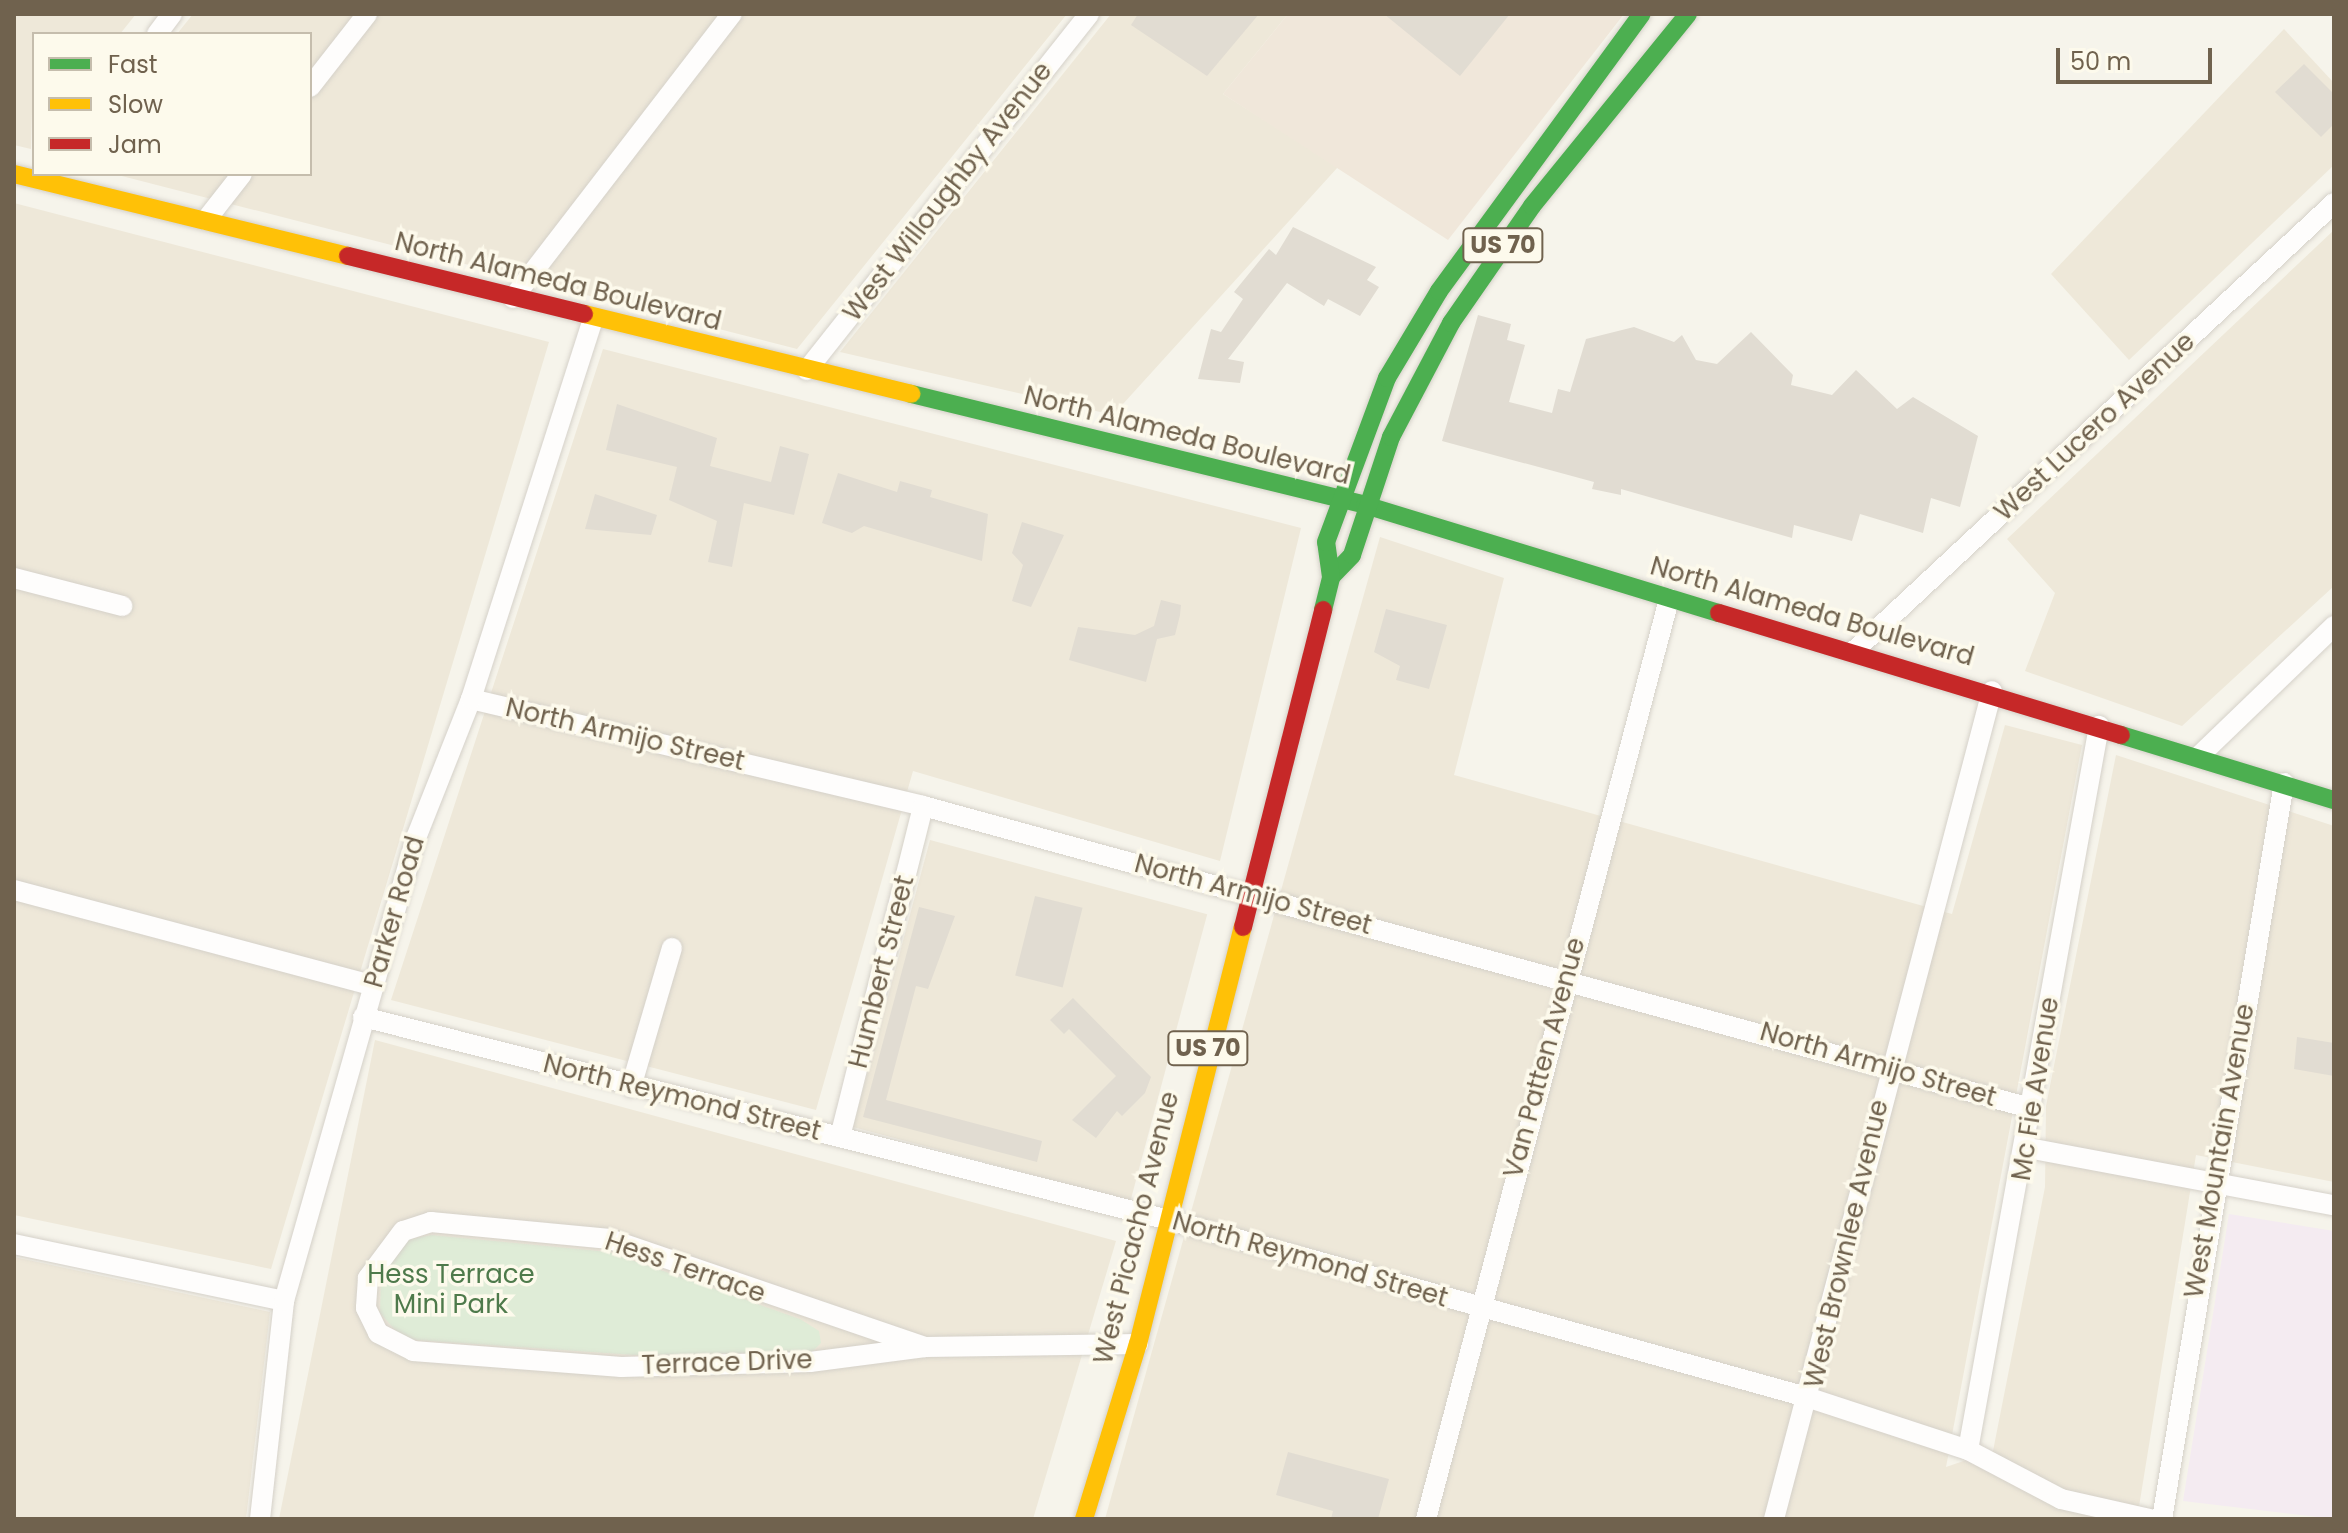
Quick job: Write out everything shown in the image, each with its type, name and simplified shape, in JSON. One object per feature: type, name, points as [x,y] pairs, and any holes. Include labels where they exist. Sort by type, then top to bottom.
[{"type":"main road","name":"West Picacho Avenue","points":[[1084,1519],[1138,1344],[1165,1219],[1331,577],[1326,542],[1338,500],[1387,378],[1439,291],[1642,14]]},
{"type":"main road","name":"West Picacho Avenue","points":[[1331,577],[1352,555],[1365,505],[1397,425],[1451,323],[1532,206],[1688,14]]},
{"type":"main road","name":"North Alameda Boulevard","points":[[14,174],[50,178],[592,321],[1365,505],[1669,599],[1992,691],[2334,800]]},
{"type":"street","points":[[158,32],[172,14]]},
{"type":"street","points":[[312,84],[367,14]]},
{"type":"street","points":[[513,298],[732,14]]},
{"type":"street","name":"West Willoughby Avenue","points":[[807,370],[1089,14]]},
{"type":"street","points":[[206,220],[240,176]]},
{"type":"street","name":"West Lucero Avenue","points":[[1855,650],[2334,203]]},
{"type":"street","name":"Parker Road","points":[[260,1519],[284,1301],[416,838],[471,699],[592,321]]},
{"type":"street","points":[[14,578],[122,606]]},
{"type":"street","name":"Van Patten Avenue","points":[[1426,1519],[1565,980],[1669,599]]},
{"type":"street","points":[[2198,757],[2334,626]]},
{"type":"street","name":"West Brownlee Avenue","points":[[1774,1519],[1810,1398],[1889,1067],[1992,691]]},
{"type":"street","name":"North Armijo Street","points":[[471,699],[923,806],[1889,1067],[2030,1108]]},
{"type":"street","name":"Mc Fie Avenue","points":[[1968,1450],[2028,1148],[2030,1108],[2099,726]]},
{"type":"street","name":"West Mountain Avenue","points":[[2162,1519],[2213,1184],[2284,783]]},
{"type":"street","name":"Humbert Street","points":[[840,1137],[923,806]]},
{"type":"street","points":[[14,890],[374,986]]},
{"type":"street","points":[[631,1087],[672,948]]},
{"type":"street","name":"North Reymond Street","points":[[363,1017],[631,1087],[1165,1219],[1810,1398],[1968,1450],[2061,1499],[2150,1519]]},
{"type":"street","points":[[2028,1148],[2334,1205]]},
{"type":"street","name":"Hess Terrace","points":[[368,1278],[403,1231],[431,1222],[610,1239],[925,1347]]},
{"type":"street","points":[[14,1244],[284,1301]]},
{"type":"street","name":"Terrace Drive","points":[[368,1278],[366,1308],[378,1333],[413,1351],[621,1367],[810,1362],[925,1347],[1138,1344]]},
{"type":"shaded area","points":[[14,14],[136,14],[122,32],[32,32],[31,149],[14,145]]},
{"type":"shaded area","points":[[193,14],[1067,14],[797,349],[122,176],[312,176],[312,32],[179,32]]},
{"type":"shaded area","points":[[1111,14],[1288,14],[1223,94],[1338,167],[1113,415],[840,352]]},
{"type":"shaded area","points":[[1288,14],[1624,14],[1448,240],[1223,94]]},
{"type":"shaded area","points":[[2284,29],[2334,83],[2334,165],[2129,360],[2051,274]]},
{"type":"shaded area","points":[[14,203],[549,342],[271,1269],[14,1215]]},
{"type":"shaded area","points":[[2334,230],[2334,586],[2182,726],[2025,671],[2055,593],[2007,539]]},
{"type":"shaded area","points":[[603,349],[1301,528],[1220,861],[913,771],[816,1110],[391,1000]]},
{"type":"shaded area","points":[[1380,537],[1504,578],[1454,775],[1952,914],[2005,725],[2082,745],[1946,1467],[1993,1451],[2045,1187],[2046,1106],[2116,755],[2334,826],[2334,1182],[2196,1155],[2137,1519],[1105,1519]]},
{"type":"shaded area","points":[[930,840],[1207,914],[1130,1201],[853,1127]]},
{"type":"shaded area","points":[[375,1040],[1116,1241],[1033,1519],[279,1519]]},
{"type":"shaded area","points":[[2229,1214],[2334,1231],[2334,1519],[2183,1501]]},
{"type":"shaded area","points":[[14,1257],[270,1312],[246,1519],[14,1519]]},
{"type":"green space","name":"Hess Terrace Mini Park","points":[[431,1235],[609,1252],[800,1319],[819,1331],[821,1343],[812,1352],[634,1355],[403,1339],[380,1313],[381,1273],[407,1240]]},
{"type":"building","points":[[1138,14],[1259,14],[1207,76],[1131,25]]},
{"type":"building","points":[[1384,14],[1510,14],[1460,76]]},
{"type":"building","points":[[2304,64],[2334,94],[2334,124],[2321,137],[2275,92]]},
{"type":"building","points":[[1293,227],[1376,267],[1367,280],[1379,287],[1360,316],[1328,299],[1324,306],[1287,283],[1228,359],[1244,362],[1240,383],[1198,379],[1211,329],[1221,332],[1243,299],[1234,292],[1269,249],[1276,255]]},
{"type":"building","points":[[1478,315],[1511,324],[1507,340],[1525,345],[1509,402],[1552,413],[1558,389],[1570,392],[1586,339],[1634,327],[1674,342],[1682,335],[1696,360],[1717,364],[1751,332],[1793,375],[1791,385],[1832,395],[1856,370],[1897,409],[1913,397],[1978,436],[1960,507],[1931,498],[1923,533],[1860,514],[1852,541],[1794,525],[1792,538],[1621,489],[1621,495],[1592,489],[1594,482],[1442,441]]},
{"type":"building","points":[[617,404],[717,438],[710,466],[771,482],[780,446],[809,454],[794,515],[744,503],[732,567],[708,562],[717,521],[669,500],[677,467],[606,450]]},
{"type":"building","points":[[838,473],[897,492],[900,481],[932,490],[930,497],[988,514],[982,561],[864,526],[852,533],[822,523]]},
{"type":"building","points":[[595,494],[657,515],[651,535],[585,529]]},
{"type":"building","points":[[1022,522],[1064,535],[1031,607],[1012,601],[1023,565],[1012,553]]},
{"type":"building","points":[[1161,600],[1181,605],[1180,615],[1175,635],[1157,639],[1146,682],[1069,660],[1078,627],[1135,635],[1154,626]]},
{"type":"building","points":[[1386,609],[1447,625],[1429,689],[1396,680],[1400,666],[1374,652]]},
{"type":"building","points":[[1035,896],[1083,908],[1063,987],[1015,976]]},
{"type":"building","points":[[919,907],[955,916],[928,989],[916,986],[886,1100],[1042,1141],[1037,1162],[863,1117]]},
{"type":"building","points":[[1073,998],[1151,1077],[1145,1093],[1122,1116],[1117,1111],[1096,1138],[1072,1120],[1116,1076],[1069,1029],[1064,1034],[1050,1020]]},
{"type":"building","points":[[2297,1037],[2334,1043],[2334,1076],[2294,1069]]},
{"type":"building","points":[[1288,1452],[1389,1479],[1378,1519],[1331,1519],[1333,1511],[1276,1495]]},
{"type":"traffic: fast","points":[[1323,610],[1331,577],[1326,542],[1387,378],[1439,291],[1642,14]]},
{"type":"traffic: fast","points":[[1331,577],[1352,555],[1391,437],[1451,323],[1532,206],[1688,14]]},
{"type":"traffic: fast","points":[[911,394],[1365,505],[1719,613]]},
{"type":"traffic: fast","points":[[2121,735],[2334,800]]},
{"type":"traffic: slow","points":[[14,174],[348,256]]},
{"type":"traffic: slow","points":[[584,314],[911,394]]},
{"type":"traffic: slow","points":[[1084,1519],[1138,1344],[1243,927]]},
{"type":"traffic: jam","points":[[348,256],[584,314]]},
{"type":"traffic: jam","points":[[1243,927],[1323,610]]},
{"type":"traffic: jam","points":[[1719,613],[2121,735]]}]
